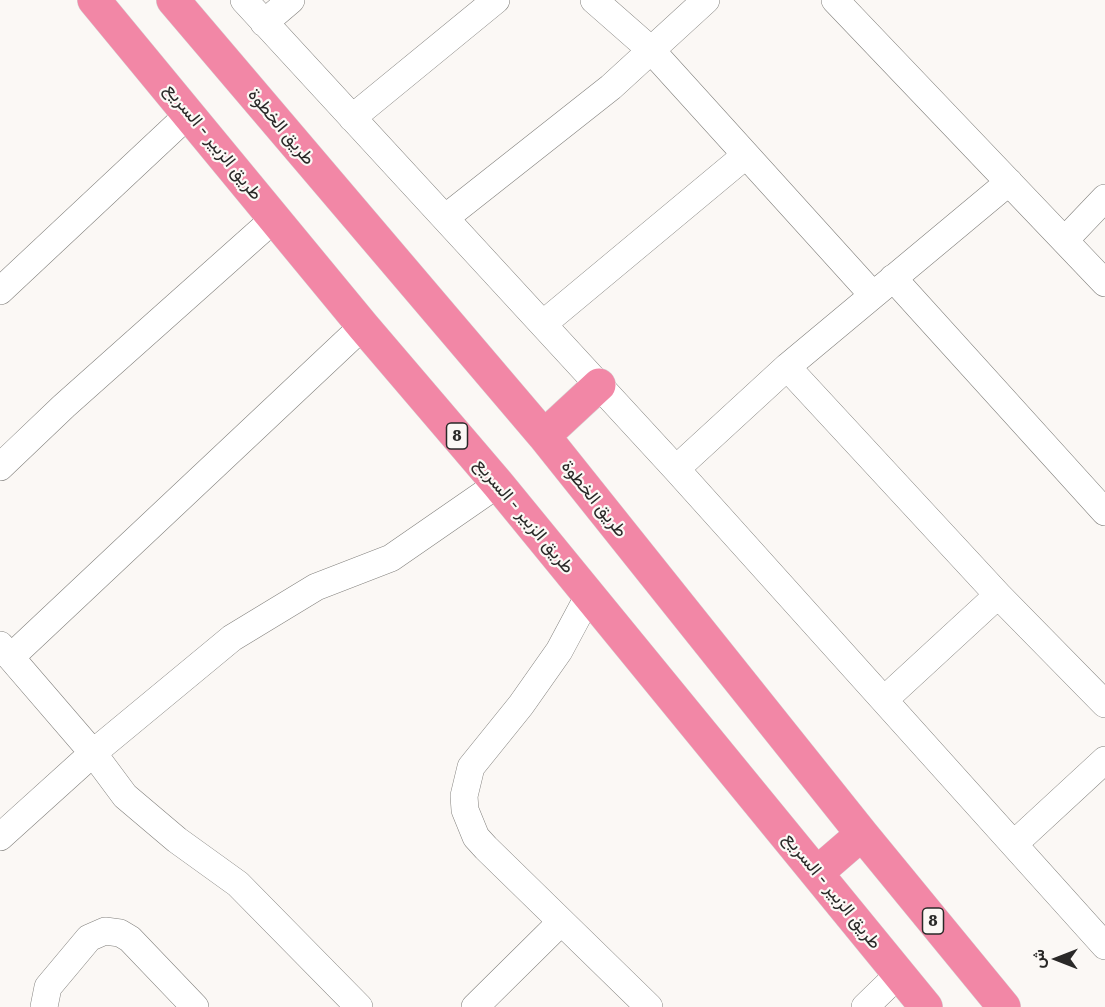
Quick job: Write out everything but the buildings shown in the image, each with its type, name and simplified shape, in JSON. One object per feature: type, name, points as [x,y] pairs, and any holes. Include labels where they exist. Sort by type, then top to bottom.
[{"type":"highway","name":"طريق الزبير - السريع","points":[[94,0],[190,113],[363,326],[498,484],[818,872],[926,1007]]},
{"type":"highway","name":"طريق الخطوة","points":[[173,0],[544,436],[862,834],[1004,1007]]},
{"type":"highway","points":[[544,436],[599,385]]},
{"type":"highway","points":[[818,872],[862,834]]},
{"type":"street","points":[[244,0],[676,469],[1105,946]]},
{"type":"street","points":[[264,23],[291,0]]},
{"type":"street","points":[[352,118],[496,0]]},
{"type":"street","points":[[594,0],[651,50],[872,294]]},
{"type":"street","points":[[445,218],[611,87],[706,0]]},
{"type":"street","points":[[835,0],[1105,283]]},
{"type":"street","points":[[0,291],[190,113]]},
{"type":"street","points":[[543,324],[746,155]]},
{"type":"street","points":[[676,469],[787,367],[1009,182]]},
{"type":"street","points":[[1065,240],[1105,198]]},
{"type":"street","points":[[0,467],[64,406],[275,218]]},
{"type":"street","points":[[893,278],[1105,512]]},
{"type":"street","points":[[359,1007],[238,884],[177,840],[125,796],[93,753],[5,651],[363,326]]},
{"type":"street","points":[[787,367],[998,595],[1105,704]]},
{"type":"street","points":[[0,837],[93,753],[232,638],[316,587],[391,558],[498,484]]},
{"type":"street","points":[[589,595],[559,651],[521,705],[471,767],[464,796],[469,824],[476,837],[649,1007]]},
{"type":"street","points":[[884,700],[998,595]]},
{"type":"street","points":[[1014,844],[1105,760]]},
{"type":"street","points":[[475,1007],[561,922]]},
{"type":"street","points":[[44,1007],[48,987],[89,938],[105,931],[120,933],[130,939],[195,1007]]},
{"type":"street","points":[[865,1007],[899,974]]}]
